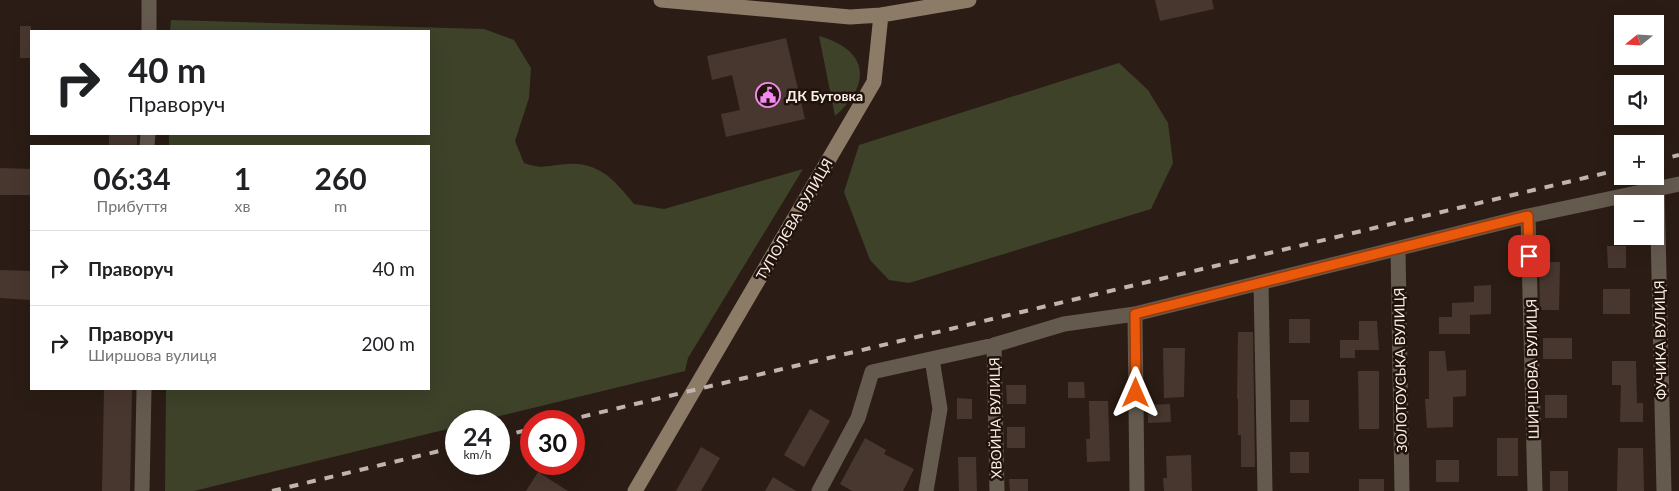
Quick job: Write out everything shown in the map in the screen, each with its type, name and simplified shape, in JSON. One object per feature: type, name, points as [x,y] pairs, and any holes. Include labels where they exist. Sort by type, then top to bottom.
[{"type":"street","points":[[149,0],[149,30]]},
{"type":"street","points":[[661,0],[850,17],[881,15],[969,0]]},
{"type":"street","name":"ТУПОЛЄВА ВУЛИЦЯ","points":[[635,491],[874,82],[881,15]]},
{"type":"street","points":[[819,491],[858,418],[872,372],[994,345],[1064,324],[1135,314],[1320,267],[1398,250],[1528,216],[1679,184]]},
{"type":"street","name":"ФУЧИКА ВУЛИЦЯ","points":[[1657,188],[1664,491]]},
{"type":"street","name":"ШИРШОВА ВУЛИЦЯ","points":[[1528,216],[1535,491]]},
{"type":"street","name":"ЗОЛОТОУСЬКА ВУЛИЦЯ","points":[[1398,250],[1402,491]]},
{"type":"street","points":[[1261,283],[1265,491]]},
{"type":"street","points":[[1135,314],[1137,491]]},
{"type":"street","name":"ХВОЙНА ВУЛИЦЯ","points":[[994,345],[997,491]]},
{"type":"street","points":[[926,491],[940,409],[932,359]]},
{"type":"street","points":[[142,491],[144,390]]},
{"type":"green space","points":[[171,20],[484,29],[514,40],[531,68],[529,98],[515,141],[524,163],[541,167],[567,164],[589,166],[606,175],[634,204],[664,209],[803,169],[688,358],[685,371],[510,413],[510,410],[445,410],[445,430],[194,491],[165,491],[166,390],[430,390],[430,145],[169,145],[169,135],[430,135],[430,30],[170,30]]},
{"type":"green space","points":[[819,36],[836,42],[848,50],[856,59],[860,69],[855,92],[847,104],[835,116]]},
{"type":"green space","points":[[1119,63],[1148,90],[1168,123],[1173,163],[1151,209],[909,283],[889,280],[870,260],[844,192],[859,145]]},
{"type":"building","points":[[1155,0],[1212,0],[1214,9],[1160,21]]},
{"type":"building","points":[[20,26],[31,26],[30,58],[20,58]]},
{"type":"building","name":"ДК Бутовка","points":[[786,38],[805,119],[726,137],[721,114],[740,110],[732,75],[712,80],[707,56]]},
{"type":"building","points":[[109,135],[137,135],[137,145],[109,145]]},
{"type":"building","points":[[0,168],[30,169],[30,195],[0,195]]},
{"type":"building","points":[[1607,246],[1626,246],[1626,268],[1608,268]]},
{"type":"building","points":[[1539,262],[1560,262],[1559,310],[1540,310]]},
{"type":"building","points":[[0,270],[30,271],[30,300],[0,298]]},
{"type":"building","points":[[1491,285],[1491,314],[1470,315],[1470,334],[1439,334],[1439,317],[1452,317],[1452,303],[1474,302],[1474,286]]},
{"type":"building","points":[[1603,289],[1630,289],[1630,314],[1603,314]]},
{"type":"building","points":[[1289,319],[1310,319],[1310,343],[1289,343]]},
{"type":"building","points":[[1359,321],[1377,321],[1379,350],[1355,350],[1355,358],[1340,358],[1340,340],[1359,340]]},
{"type":"building","points":[[1238,332],[1253,332],[1255,467],[1241,467],[1241,435],[1238,435],[1237,399]]},
{"type":"building","points":[[1543,338],[1572,338],[1572,359],[1543,359]]},
{"type":"building","points":[[1163,348],[1185,348],[1184,397],[1164,398]]},
{"type":"building","points":[[1429,351],[1445,351],[1447,371],[1466,370],[1466,396],[1453,397],[1453,427],[1427,428],[1425,399],[1429,399]]},
{"type":"building","points":[[1612,361],[1636,361],[1637,403],[1643,403],[1643,422],[1620,422],[1621,385],[1612,385]]},
{"type":"building","points":[[1358,371],[1379,371],[1379,429],[1359,429]]},
{"type":"building","points":[[1068,382],[1084,382],[1085,398],[1068,398]]},
{"type":"building","points":[[1006,385],[1026,385],[1026,404],[1007,404]]},
{"type":"building","points":[[104,390],[132,390],[130,491],[102,491]]},
{"type":"building","points":[[1545,395],[1567,395],[1567,418],[1545,418]]},
{"type":"building","points":[[957,398],[972,399],[972,419],[957,419]]},
{"type":"building","points":[[1290,400],[1309,400],[1309,422],[1290,422]]},
{"type":"building","points":[[1089,401],[1108,401],[1110,461],[1087,462],[1086,439],[1090,439]]},
{"type":"building","points":[[1170,404],[1171,422],[1148,423],[1148,405]]},
{"type":"building","points":[[810,409],[830,421],[804,467],[784,455]]},
{"type":"building","points":[[1007,427],[1025,427],[1025,448],[1007,448]]},
{"type":"building","points":[[865,438],[886,450],[884,454],[914,469],[903,491],[852,491],[840,484]]},
{"type":"building","points":[[1497,438],[1518,438],[1518,476],[1497,476]]},
{"type":"building","points":[[701,447],[720,458],[701,491],[676,491]]},
{"type":"building","points":[[1618,448],[1643,448],[1644,491],[1617,491]]},
{"type":"building","points":[[1290,452],[1309,452],[1309,473],[1290,473]]},
{"type":"building","points":[[1191,455],[1192,491],[1164,491],[1163,478],[1167,478],[1166,456]]},
{"type":"building","points":[[958,457],[976,457],[977,491],[959,491]]},
{"type":"building","points":[[1436,460],[1459,460],[1459,482],[1436,482]]},
{"type":"building","points":[[1550,471],[1568,471],[1568,491],[1550,491]]},
{"type":"building","points":[[536,475],[543,475],[568,491],[526,491]]},
{"type":"building","points":[[773,477],[796,491],[765,491]]},
{"type":"building","points":[[1009,479],[1028,479],[1028,491],[1010,491]]},
{"type":"building","points":[[1359,479],[1384,479],[1384,491],[1359,491]]},
{"type":"railway","points":[[1664,159],[1679,155]]},
{"type":"railway","points":[[585,416],[1614,171]]},
{"type":"railway","points":[[510,434],[520,432]]},
{"type":"railway","points":[[272,491],[445,450]]},
{"type":"place","name":"ДК Бутовка","points":[[768,95]]},
{"type":"route","points":[[1136,393],[1135,314],[1320,267],[1398,250],[1528,216],[1529,256]]}]
